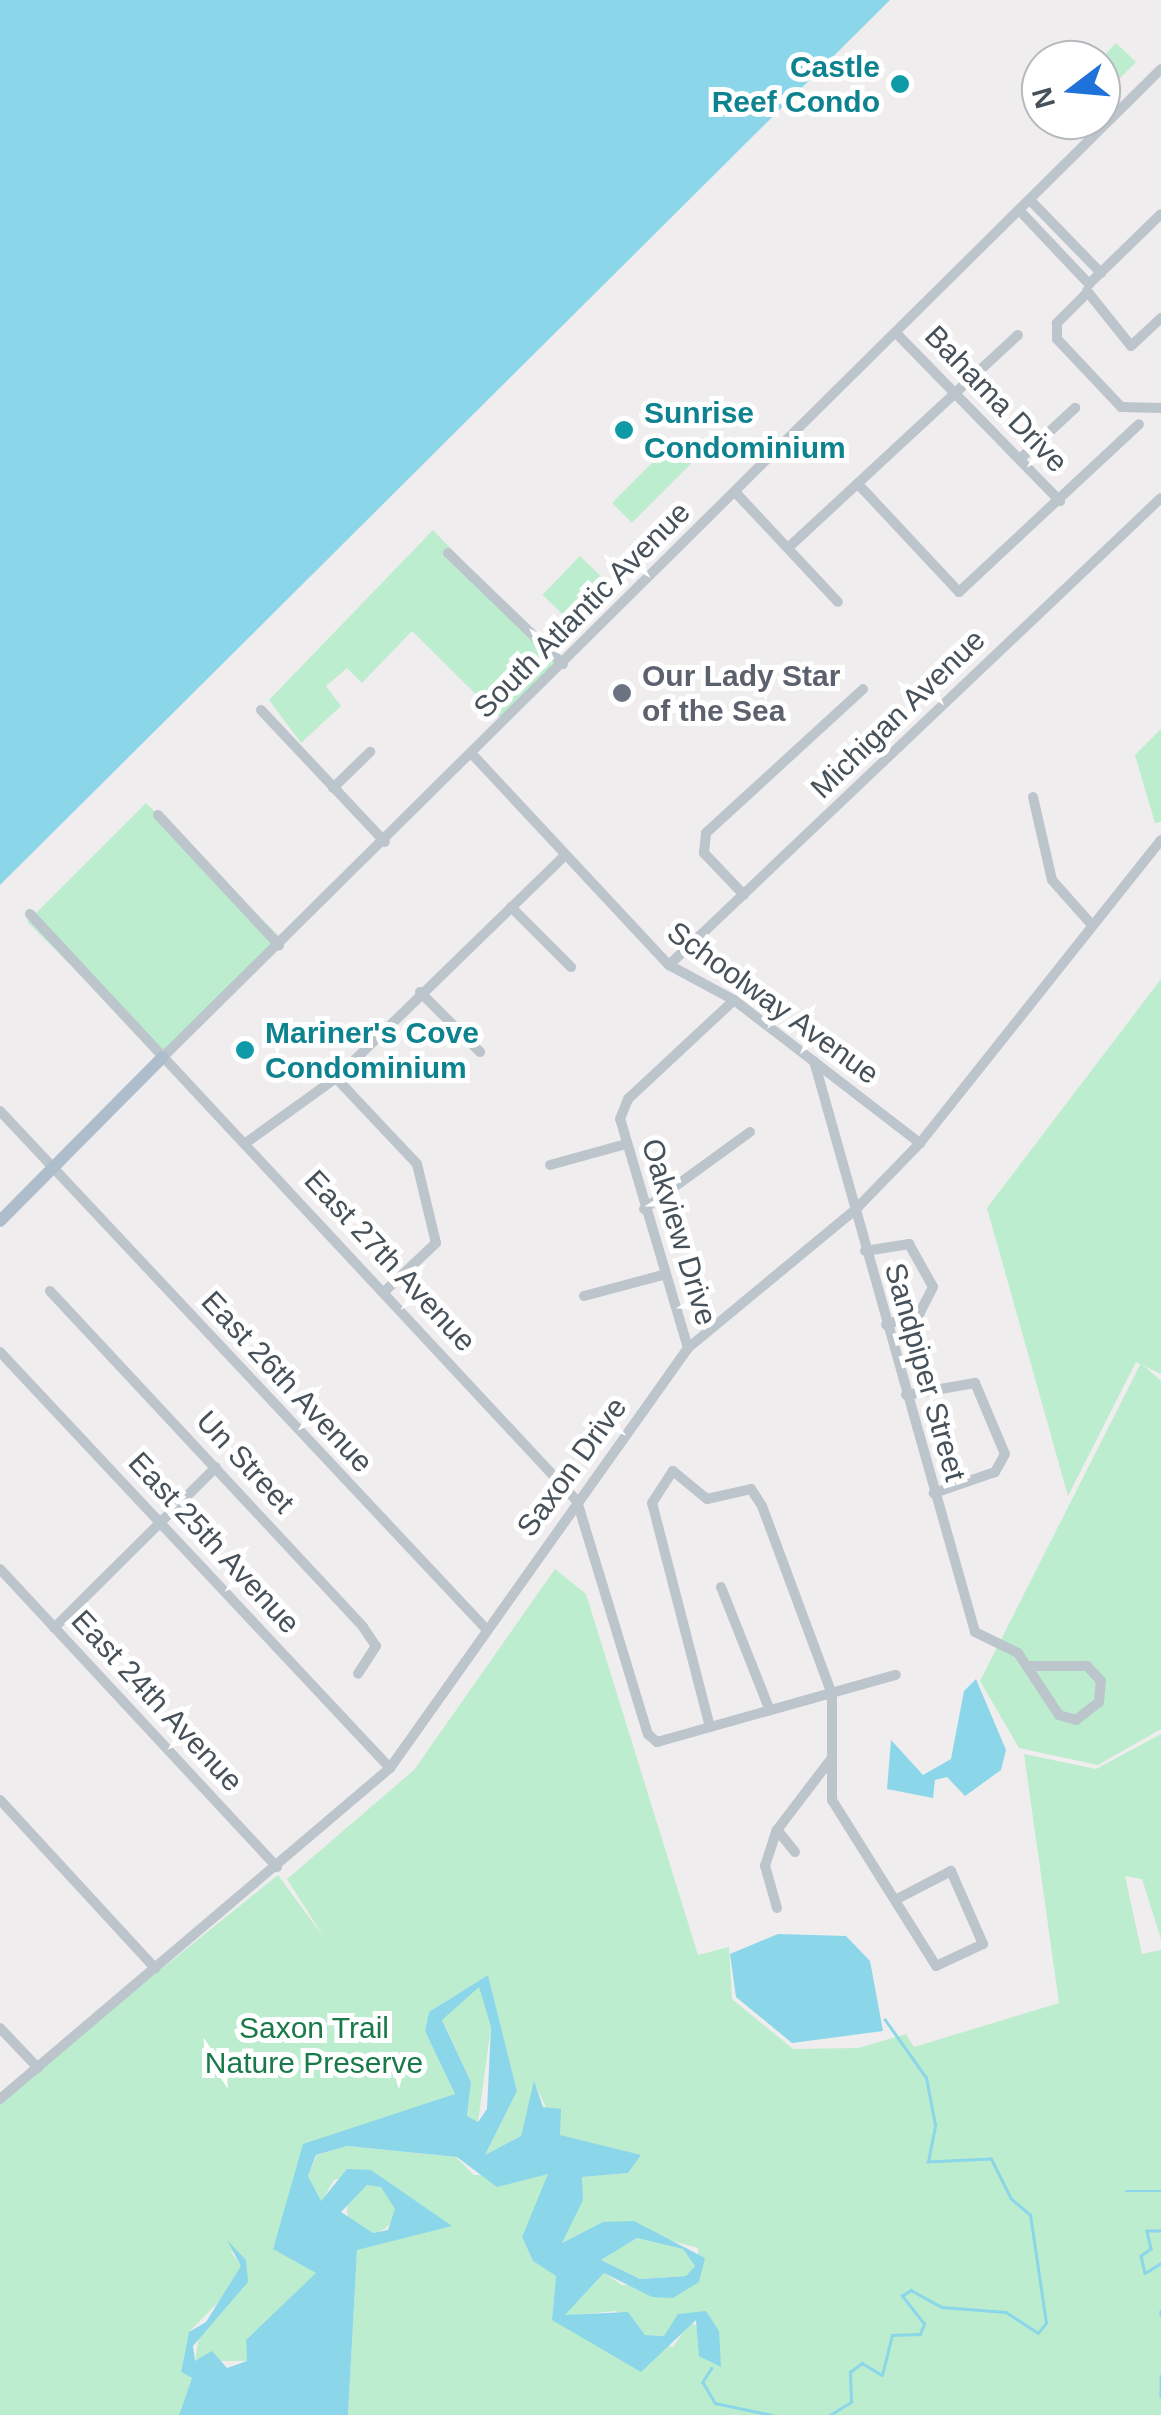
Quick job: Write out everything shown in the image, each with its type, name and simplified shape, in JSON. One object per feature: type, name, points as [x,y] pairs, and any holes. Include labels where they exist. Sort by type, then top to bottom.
[{"type":"main road","points":[[0,1220],[162,1058]]},
{"type":"street","name":"South Atlantic Avenue","points":[[162,1058],[385,842],[1161,69]]},
{"type":"street","points":[[1030,200],[1100,273]]},
{"type":"street","points":[[1020,210],[1131,346],[1161,318]]},
{"type":"street","points":[[1161,214],[1100,273],[1057,323],[1057,339],[1122,408],[1161,408]]},
{"type":"street","name":"Bahama Drive","points":[[896,332],[1060,501]]},
{"type":"street","points":[[789,547],[1018,335]]},
{"type":"street","points":[[1021,458],[1075,408]]},
{"type":"street","points":[[858,484],[959,592],[1139,424]]},
{"type":"street","points":[[736,493],[838,602]]},
{"type":"street","name":"Michigan Avenue","points":[[670,965],[1161,498]]},
{"type":"street","points":[[448,553],[563,664]]},
{"type":"street","points":[[744,895],[704,853],[706,834],[863,689]]},
{"type":"street","points":[[261,710],[385,842]]},
{"type":"street","points":[[333,788],[370,752]]},
{"type":"street","name":"Schoolway Avenue","points":[[472,754],[561,859],[670,965],[734,1000],[920,1143]]},
{"type":"street","points":[[1033,797],[1052,880],[1092,925]]},
{"type":"street","points":[[158,815],[278,945]]},
{"type":"street","name":"Saxon Drive","points":[[0,2099],[390,1768],[688,1348],[856,1209],[920,1143],[1161,840]]},
{"type":"street","points":[[246,1142],[336,1078],[420,992],[561,859]]},
{"type":"street","points":[[511,906],[571,967]]},
{"type":"street","name":"East 27th Avenue","points":[[30,914],[577,1501]]},
{"type":"street","points":[[420,992],[480,1052]]},
{"type":"street","name":"Oakview Drive","points":[[688,1348],[662,1275],[620,1118],[628,1099],[734,1000]]},
{"type":"street","name":"Sandpiper Street","points":[[814,1061],[974,1632],[1029,1666],[1059,1715],[1076,1720],[1099,1702],[1101,1681],[1086,1666],[1029,1666]]},
{"type":"street","points":[[336,1078],[418,1164],[436,1243],[384,1292]]},
{"type":"street","name":"East 26th Avenue","points":[[0,1111],[487,1630]]},
{"type":"street","points":[[644,1209],[750,1132]]},
{"type":"street","points":[[550,1166],[626,1144]]},
{"type":"street","points":[[865,1251],[910,1244],[933,1288],[920,1312],[886,1325]]},
{"type":"street","points":[[584,1296],[662,1275]]},
{"type":"street","name":"Un Street","points":[[50,1291],[363,1627],[376,1646],[358,1674]]},
{"type":"street","name":"East 25th Avenue","points":[[0,1352],[390,1768]]},
{"type":"street","points":[[906,1395],[975,1383],[1006,1454],[995,1472],[934,1494]]},
{"type":"street","points":[[54,1628],[216,1468]]},
{"type":"street","points":[[710,1726],[652,1504],[673,1471],[707,1500],[751,1489],[798,1588],[832,1694],[837,1744],[832,1800],[936,1966],[982,1944],[950,1871],[896,1899]]},
{"type":"street","points":[[577,1501],[648,1734],[658,1742],[769,1708],[896,1676]]},
{"type":"street","name":"East 24th Avenue","points":[[0,1569],[277,1866]]},
{"type":"street","points":[[721,1587],[769,1708]]},
{"type":"street","points":[[777,1908],[764,1866],[777,1830],[806,1800],[837,1744]]},
{"type":"street","points":[[0,1800],[155,1968]]},
{"type":"street","points":[[777,1830],[794,1852]]},
{"type":"street","points":[[0,2028],[38,2068]]},
{"type":"green space","points":[[1121,48],[1136,62],[1121,77]]},
{"type":"green space","points":[[675,440],[695,460],[632,523],[612,503]]},
{"type":"green space","points":[[433,530],[559,661],[501,719],[412,631],[362,683],[347,668],[326,686],[341,706],[301,743],[269,700]]},
{"type":"green space","points":[[580,556],[600,575],[563,614],[542,595]]},
{"type":"green space","points":[[1161,729],[1161,822],[1155,823],[1135,755]]},
{"type":"green space","points":[[146,803],[280,937],[162,1056],[27,922]]},
{"type":"green space","points":[[1161,979],[1161,1374],[1136,1362],[1068,1496],[987,1208]]},
{"type":"green space","points":[[1141,1363],[1161,1381],[1161,1729],[1098,1765],[1019,1748],[980,1681]]},
{"type":"green space","name":"Saxon Trail Nature Preserve","points":[[555,1569],[586,1594],[698,1955],[729,1947],[732,1999],[793,2049],[858,2048],[906,2034],[914,2047],[1059,2003],[1024,1754],[1096,1769],[1161,1734],[1161,1939],[1142,1879],[1125,1876],[1142,1954],[1161,1950],[1161,2415],[348,2415],[357,2249],[450,2226],[371,2170],[334,2180],[321,2202],[308,2176],[317,2155],[347,2146],[456,2157],[474,2175],[549,2174],[522,2237],[533,2261],[556,2276],[552,2320],[673,2347],[689,2323],[712,2330],[706,2311],[665,2336],[645,2335],[616,2311],[564,2316],[604,2273],[622,2285],[699,2282],[698,2248],[603,2222],[562,2243],[582,2177],[628,2173],[560,2135],[534,2083],[521,2136],[485,2155],[517,2091],[488,1975],[429,2012],[425,2031],[455,2094],[305,2151],[273,2248],[317,2273],[246,2340],[248,2361],[195,2361],[199,2336],[247,2282],[246,2260],[230,2251],[242,2266],[236,2284],[189,2332],[181,2372],[192,2378],[179,2415],[0,2415],[0,2099],[278,1875],[325,1939],[287,1879],[414,1770]]},
{"type":"green space","points":[[479,1986],[491,2027],[478,2122],[467,2117],[471,2082],[442,2019]]},
{"type":"green space","points":[[371,2185],[388,2192],[395,2209],[388,2226],[371,2233],[354,2226],[347,2209],[354,2192]]},
{"type":"green space","points":[[637,2238],[683,2249],[695,2266],[686,2276],[640,2279],[601,2260]]},
{"type":"water","points":[[0,0],[890,0],[0,885]]},
{"type":"water","points":[[976,1679],[1006,1750],[1001,1770],[965,1796],[947,1777],[935,1780],[933,1798],[887,1789],[891,1740],[923,1775],[951,1759],[964,1691]]},
{"type":"water","points":[[778,1934],[846,1936],[870,1961],[883,2031],[792,2043],[736,1997],[730,1954]]},
{"type":"water","points":[[488,1975],[517,2091],[485,2155],[521,2136],[534,2081],[543,2107],[561,2109],[560,2135],[641,2155],[628,2173],[582,2177],[583,2200],[562,2243],[603,2222],[634,2221],[705,2258],[699,2282],[673,2298],[652,2297],[604,2273],[565,2315],[628,2312],[645,2335],[664,2336],[678,2314],[706,2311],[719,2331],[721,2367],[699,2356],[696,2320],[641,2372],[552,2320],[556,2276],[533,2261],[522,2237],[548,2174],[497,2187],[457,2157],[347,2146],[316,2155],[308,2176],[321,2201],[347,2169],[371,2170],[452,2226],[357,2250],[348,2415],[179,2415],[192,2378],[181,2372],[189,2332],[206,2322],[241,2266],[227,2240],[246,2260],[248,2282],[193,2346],[195,2361],[212,2351],[227,2368],[247,2361],[246,2340],[316,2273],[273,2249],[303,2144],[455,2094],[425,2031],[429,2012]],"holes":[[[479,1987],[491,2027],[487,2109],[478,2122],[467,2116],[471,2082],[442,2020]],[[367,2185],[381,2187],[395,2209],[388,2230],[373,2233],[341,2212]],[[637,2238],[683,2249],[695,2266],[686,2276],[640,2279],[601,2260]]]},
{"type":"waterway","points":[[830,2415],[851,2402],[850,2372],[862,2363],[882,2375],[892,2335],[920,2334],[924,2324],[902,2296],[911,2290],[942,2307],[1006,2312],[1038,2333],[1046,2323],[1030,2215],[1011,2199],[991,2159],[928,2162],[935,2125],[926,2078],[885,2020]]},
{"type":"waterway","points":[[1126,2191],[1161,2191]]},
{"type":"waterway","points":[[1161,2231],[1147,2231],[1151,2249],[1141,2256],[1145,2273],[1161,2263]]},
{"type":"waterway","points":[[712,2368],[703,2382],[715,2403],[772,2415]]},
{"type":"waterway","points":[[1161,2376],[1161,2396]]},
{"type":"place","name":"Castle Reef Condo","points":[[900,84]]},
{"type":"place","name":"Sunrise Condominium","points":[[624,430]]},
{"type":"place","name":"Our Lady Star of the Sea","points":[[622,693]]},
{"type":"place","name":"Mariner's Cove Condominium","points":[[245,1050]]}]
